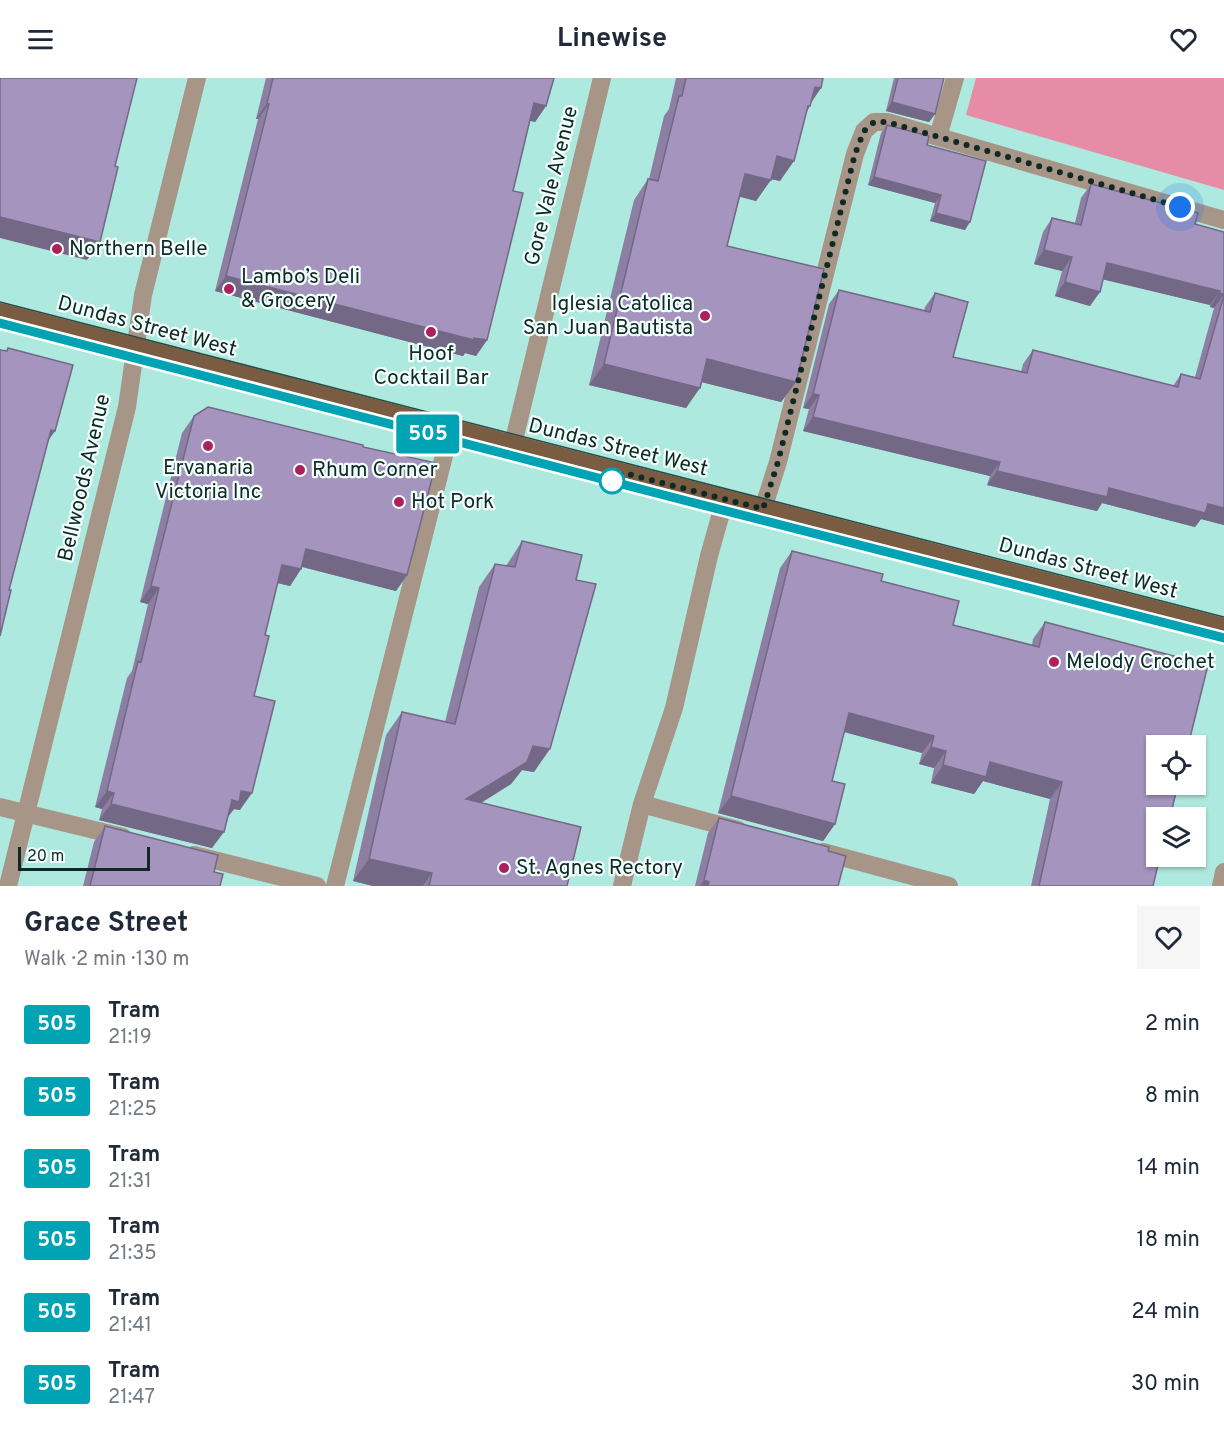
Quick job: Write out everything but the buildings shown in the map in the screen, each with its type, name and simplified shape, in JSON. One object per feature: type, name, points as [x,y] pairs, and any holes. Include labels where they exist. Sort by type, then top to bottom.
[{"type":"main road","name":"Dundas Street West","points":[[0,312],[1224,627]]},
{"type":"street","name":"Bellwoods Avenue","points":[[8,886],[127,407],[143,295],[197,78]]},
{"type":"street","name":"Gore Vale Avenue","points":[[513,444],[602,78]]},
{"type":"street","points":[[938,137],[956,78]]},
{"type":"street","points":[[763,509],[778,462],[855,154],[864,131],[874,122],[887,122],[1224,220]]},
{"type":"street","points":[[335,886],[451,428]]},
{"type":"street","points":[[622,886],[642,804],[674,708],[709,556],[725,499]]},
{"type":"street","points":[[642,804],[759,836]]},
{"type":"street","points":[[0,807],[145,843]]},
{"type":"street","points":[[805,848],[936,885]]},
{"type":"street","points":[[179,851],[317,886]]},
{"type":"street","points":[[1221,886],[1224,872]]},
{"type":"shaded area","points":[[976,78],[1224,78],[1224,190],[966,115]]},
{"type":"tram line","points":[[0,302],[1224,617]]},
{"type":"tram line","points":[[0,323],[1224,638]]},
{"type":"tram line","name":"505","points":[[0,323],[1224,638]]},
{"type":"place","name":"Northern Belle","points":[[57,249]]},
{"type":"place","name":"Lambo’s Deli & Grocery","points":[[229,289]]},
{"type":"place","name":"Iglesia Catolica San Juan Bautista","points":[[705,316]]},
{"type":"place","name":"Hoof Cocktail Bar","points":[[431,332]]},
{"type":"place","name":"Ervanaria Victoria Inc","points":[[208,446]]},
{"type":"place","name":"Rhum Corner","points":[[300,470]]},
{"type":"place","name":"Hot Pork","points":[[399,502]]},
{"type":"place","name":"Melody Crochet","points":[[1054,662]]},
{"type":"place","name":"St. Agnes Rectory","points":[[504,868]]},
{"type":"route","points":[[612,481],[624,473],[763,509],[778,462],[855,154],[864,131],[874,122],[887,122],[1180,207]]}]
